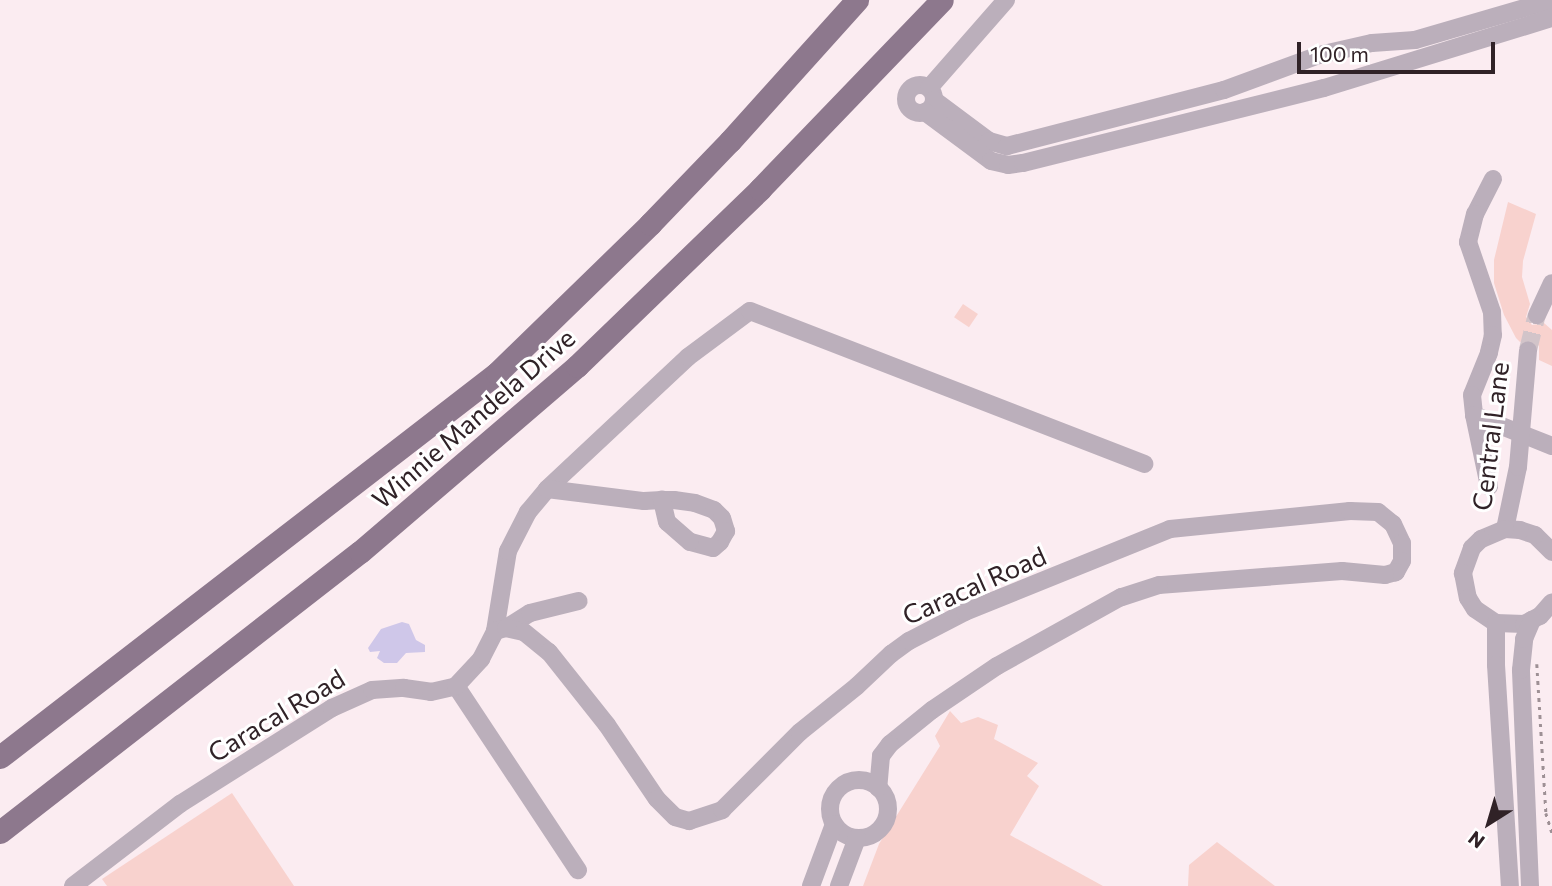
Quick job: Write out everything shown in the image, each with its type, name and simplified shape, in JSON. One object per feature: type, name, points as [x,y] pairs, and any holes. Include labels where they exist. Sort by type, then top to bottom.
[{"type":"main road","name":"Winnie Mandela Drive","points":[[0,757],[497,373],[659,215],[823,41],[857,0]]},
{"type":"main road","name":"Winnie Mandela Drive","points":[[0,832],[360,552],[577,366],[760,189],[942,0]]},
{"type":"street","points":[[929,100],[1006,0]]},
{"type":"street","points":[[929,100],[989,141],[1007,146],[1224,90],[1319,55],[1372,43],[1415,40],[1552,0]]},
{"type":"street","points":[[929,100],[992,161],[1008,165],[1324,88],[1552,18]]},
{"type":"street","points":[[1454,29],[1451,40],[1460,47]]},
{"type":"street","points":[[1489,485],[1472,395],[1489,353],[1493,335],[1492,312],[1468,243],[1475,214],[1493,179]]},
{"type":"street","points":[[1537,314],[1552,283]]},
{"type":"street","points":[[500,630],[508,551],[528,512],[547,489],[688,357],[750,311],[1144,464]]},
{"type":"street","name":"Central Lane","points":[[1505,529],[1518,467],[1528,350]]},
{"type":"street","points":[[1474,415],[1552,446]]},
{"type":"street","points":[[547,489],[662,500]]},
{"type":"street","name":"Caracal Road","points":[[500,630],[524,632],[549,652],[607,724],[657,799],[675,817],[689,821],[722,810],[800,732],[857,686],[891,654],[965,612],[1170,529],[1350,511],[1378,512],[1393,524],[1402,543],[1402,561],[1396,572],[1385,575],[1342,571],[1172,583],[1121,597],[998,666],[932,710],[890,744],[881,757],[878,788]]},
{"type":"street","name":"Central Lane","points":[[1496,623],[1485,617],[1468,598],[1463,573],[1466,560],[1481,539],[1505,529],[1551,539]]},
{"type":"street","points":[[578,870],[456,686],[481,659],[500,630],[530,613],[579,601]]},
{"type":"street","points":[[1530,886],[1523,779],[1521,670],[1524,643],[1532,621],[1552,603]]},
{"type":"street","points":[[1510,886],[1496,664],[1496,623],[1515,625],[1532,621]]},
{"type":"street","name":"Caracal Road","points":[[73,886],[180,804],[332,708],[372,690],[404,688],[431,692],[456,686]]},
{"type":"street","points":[[862,780],[878,788],[888,805],[887,818],[880,829],[870,836],[857,838],[844,834],[834,824],[830,812],[831,799],[838,788],[849,782],[862,780]]},
{"type":"street","points":[[811,886],[834,824]]},
{"type":"street","points":[[839,886],[857,838]]},
{"type":"path","points":[[1524,643],[1534,652],[1540,673],[1546,813],[1552,834]]},
{"type":"shaded area","points":[[402,622],[409,624],[416,640],[425,645],[425,652],[406,653],[397,663],[384,663],[377,658],[380,651],[370,652],[368,648],[381,629]]},
{"type":"building","points":[[1508,202],[1536,214],[1523,261],[1522,277],[1530,304],[1526,317],[1532,325],[1544,323],[1552,330],[1552,366],[1539,360],[1539,346],[1535,341],[1528,339],[1520,342],[1516,338],[1504,315],[1494,283],[1494,260]]},
{"type":"building","points":[[963,304],[978,314],[969,327],[954,317]]},
{"type":"building","points":[[950,711],[961,723],[978,717],[998,725],[994,739],[1038,763],[1027,776],[1039,786],[1010,835],[1103,886],[863,886],[879,844],[940,746],[935,736]]},
{"type":"building","points":[[232,793],[294,886],[107,886],[102,879]]},
{"type":"building","points":[[1217,842],[1275,886],[1188,886],[1189,865]]},
{"type":"tunnel","points":[[1528,350],[1537,315]]}]
